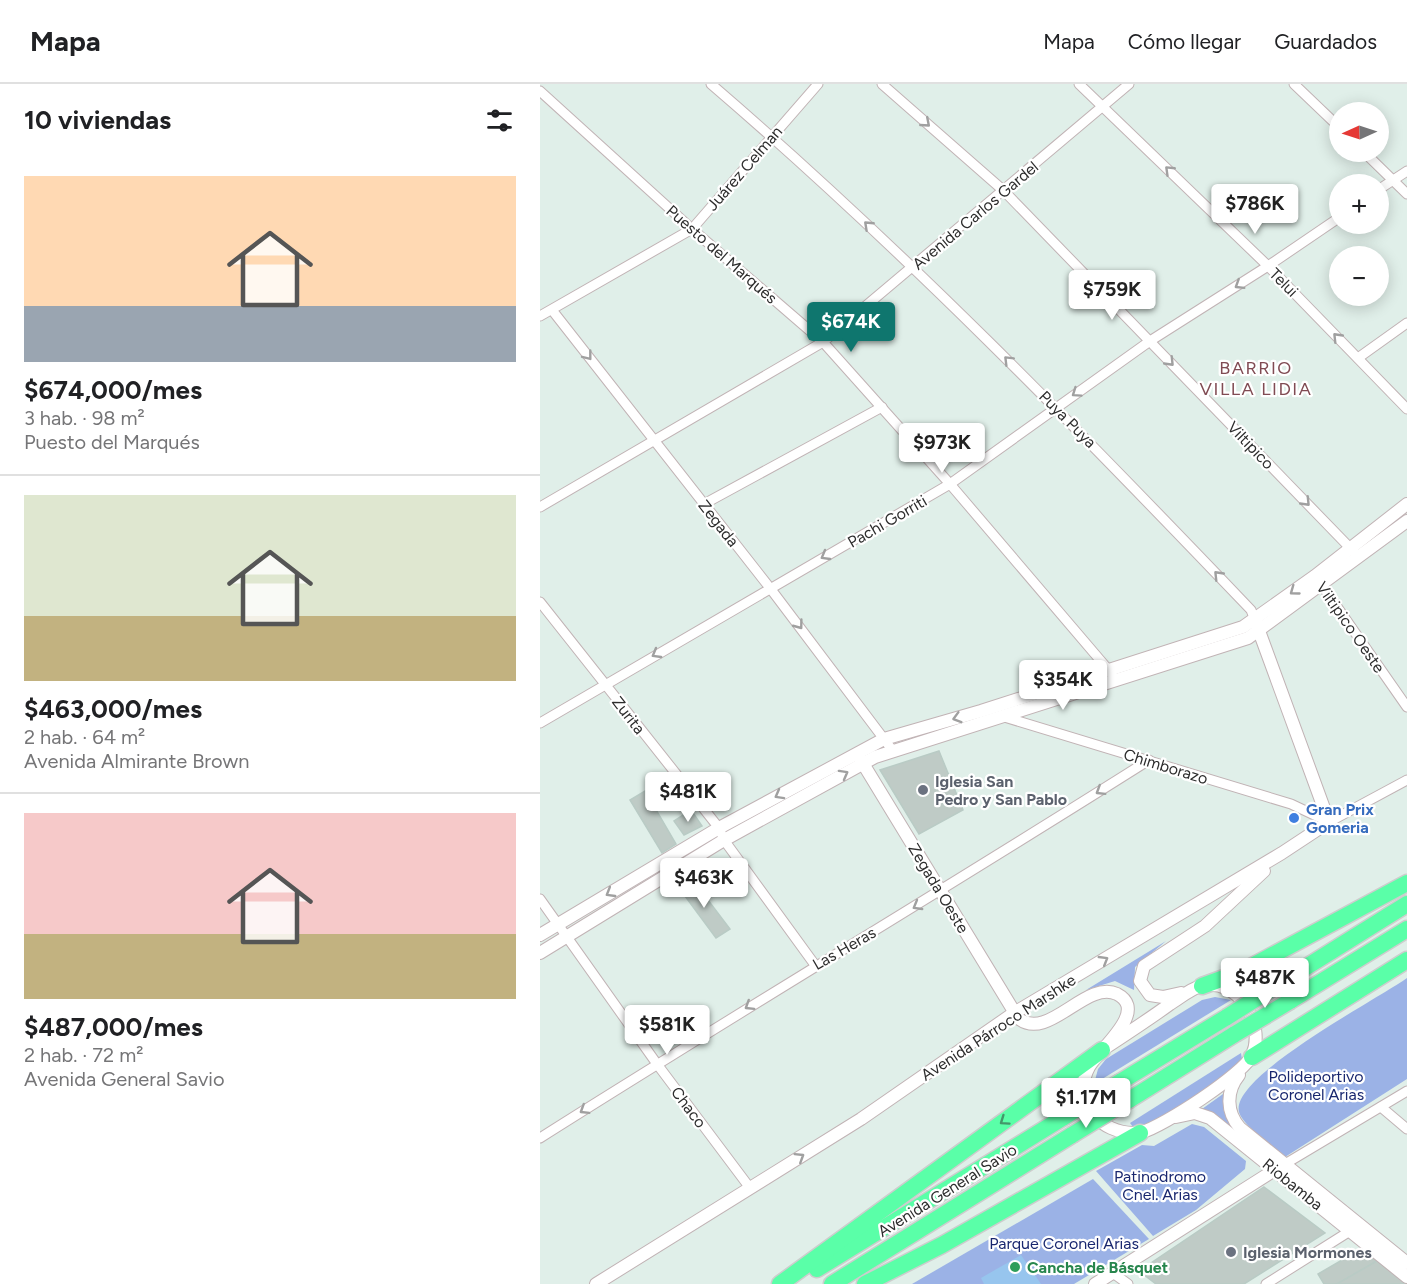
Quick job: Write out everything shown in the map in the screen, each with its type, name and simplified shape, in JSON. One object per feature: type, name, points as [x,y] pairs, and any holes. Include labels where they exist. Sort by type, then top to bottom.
[{"type":"highway","points":[[1196,988],[1243,971],[1407,883]]},
{"type":"highway","name":"Avenida General Savio","points":[[792,1284],[1407,904]]},
{"type":"highway","name":"Avenida General Savio","points":[[832,1284],[1407,929]]},
{"type":"highway","points":[[1250,1059],[1407,960]]},
{"type":"highway","points":[[780,1284],[1102,1050]]},
{"type":"highway","points":[[865,1284],[942,1245],[1140,1133]]},
{"type":"main road","points":[[1355,553],[1407,504]]},
{"type":"main road","points":[[540,953],[859,758],[884,739],[1248,638],[1257,625],[1355,553],[1407,521]]},
{"type":"main road","name":"Puya Puya","points":[[1257,625],[1329,822]]},
{"type":"main road","points":[[540,935],[719,828],[859,758],[893,751],[1001,716],[1112,674]]},
{"type":"main road","name":"Zegada Oeste","points":[[859,758],[1014,1013]]},
{"type":"main road","name":"Avenida Párroco Marshke","points":[[596,1284],[861,1119],[1014,1013],[1282,853],[1329,822]]},
{"type":"main road","points":[[1014,1013],[1023,1022],[1036,1025],[1100,993],[1114,993],[1126,1004],[1128,1016],[1085,1075],[1083,1087],[1087,1103],[1095,1117],[1108,1127],[1120,1132],[1140,1133],[1169,1119],[1218,1087],[1250,1059],[1255,1029],[1251,1015],[1242,1000],[1228,989],[1196,988],[1163,998],[1150,995],[1142,985],[1141,971],[1150,960],[1212,920],[1282,853]]},
{"type":"main road","points":[[1102,1050],[1196,988]]},
{"type":"main road","name":"Riobamba","points":[[1250,1059],[1231,1089],[1229,1105],[1232,1116],[1247,1135],[1281,1167],[1350,1230],[1407,1277]]},
{"type":"main road","name":"Riobamba","points":[[1169,1119],[1195,1113],[1205,1116],[1281,1167],[1407,1263]]},
{"type":"main road","points":[[1095,1284],[1281,1167]]},
{"type":"street","name":"Puya Puya","points":[[711,84],[771,135],[914,267],[1056,407],[1251,610],[1257,625]]},
{"type":"street","name":"Juárez Celman","points":[[540,316],[692,229],[771,135],[818,84]]},
{"type":"street","name":"Viltipico","points":[[882,84],[1004,191],[1355,553]]},
{"type":"street","name":"Telui","points":[[1079,84],[1268,266],[1407,409]]},
{"type":"street","name":"Avenida Carlos Gardel","points":[[540,507],[823,342],[1129,84]]},
{"type":"street","points":[[1294,84],[1329,117]]},
{"type":"street","name":"Puesto del Marqués","points":[[540,91],[692,229],[823,342],[950,484],[1112,674]]},
{"type":"street","points":[[1374,162],[1407,194]]},
{"type":"street","points":[[1389,183],[1407,171]]},
{"type":"street","name":"Pachi Gorriti","points":[[540,723],[950,484],[1150,341],[1329,224]]},
{"type":"street","name":"Zegada","points":[[552,310],[770,588],[893,751]]},
{"type":"street","points":[[1358,358],[1407,323]]},
{"type":"street","points":[[704,504],[882,407]]},
{"type":"street","name":"Viltipico Oeste","points":[[1318,581],[1407,707]]},
{"type":"street","name":"Zurita","points":[[540,602],[719,828],[724,840],[815,965]]},
{"type":"street","name":"Chimborazo","points":[[981,711],[1291,804],[1329,822]]},
{"type":"street","name":"Las Heras","points":[[540,1138],[815,965],[941,891],[1149,760]]},
{"type":"street","name":"Avenida Párroco Marshke","points":[[1329,822],[1407,780]]},
{"type":"street","name":"Chaco","points":[[540,899],[657,1064],[750,1188]]},
{"type":"street","points":[[1281,1167],[1407,1091]]},
{"type":"street","points":[[1381,1107],[1407,1129]]},
{"type":"street","points":[[1266,1284],[1350,1230]]},
{"type":"street","points":[[1113,1273],[1128,1284]]},
{"type":"green space","points":[[1166,941],[1135,967],[1134,990],[1115,981],[1086,990]]},
{"type":"green space","name":"Polideportivo Coronel Arias","points":[[1407,978],[1407,1079],[1285,1157],[1246,1124],[1239,1112],[1242,1097],[1257,1079],[1309,1039]]},
{"type":"green space","points":[[1215,997],[1231,1000],[1094,1084],[1098,1069],[1106,1059],[1202,1000]]},
{"type":"green space","points":[[1241,1053],[1242,1059],[1234,1067],[1190,1100],[1144,1125],[1133,1127],[1130,1123]]},
{"type":"green space","points":[[1223,1094],[1225,1114],[1232,1129],[1202,1109]]},
{"type":"green space","name":"Patinodromo Cnel. Arias","points":[[1192,1124],[1204,1127],[1246,1161],[1245,1169],[1196,1210],[1153,1236],[1096,1171],[1142,1145],[1154,1146]]},
{"type":"green space","name":"Parque Coronel Arias","points":[[1093,1179],[1149,1239],[1074,1284],[912,1284]]},
{"type":"shaded area","name":"Cancha de Básquet","points":[[1021,1255],[1041,1284],[984,1284],[981,1278]]},
{"type":"building","name":"Iglesia San Pedro y San Pablo","points":[[939,751],[963,810],[919,834],[880,770]]},
{"type":"building","points":[[645,791],[676,844],[662,853],[630,800]]},
{"type":"building","points":[[691,810],[702,826],[684,835],[674,821]]},
{"type":"building","points":[[692,879],[730,929],[716,938],[679,888]]},
{"type":"building","name":"Iglesia Mormones","points":[[1264,1187],[1325,1233],[1244,1284],[1156,1284],[1139,1271]]},
{"type":"building","points":[[1361,1249],[1377,1261],[1337,1284],[1324,1284],[1318,1274]]},
{"type":"building","points":[[1377,1261],[1406,1284],[1337,1284]]},
{"type":"place","name":"Iglesia San Pedro y San Pablo","points":[[923,790]]},
{"type":"place","name":"Gran Prix Gomeria","points":[[1294,818]]},
{"type":"place","name":"Iglesia Mormones","points":[[1231,1252]]},
{"type":"place","name":"Cancha de Básquet","points":[[1015,1267]]},
{"type":"district","name":"BARRIO VILLA LIDIA","points":[[1256,378]]}]
